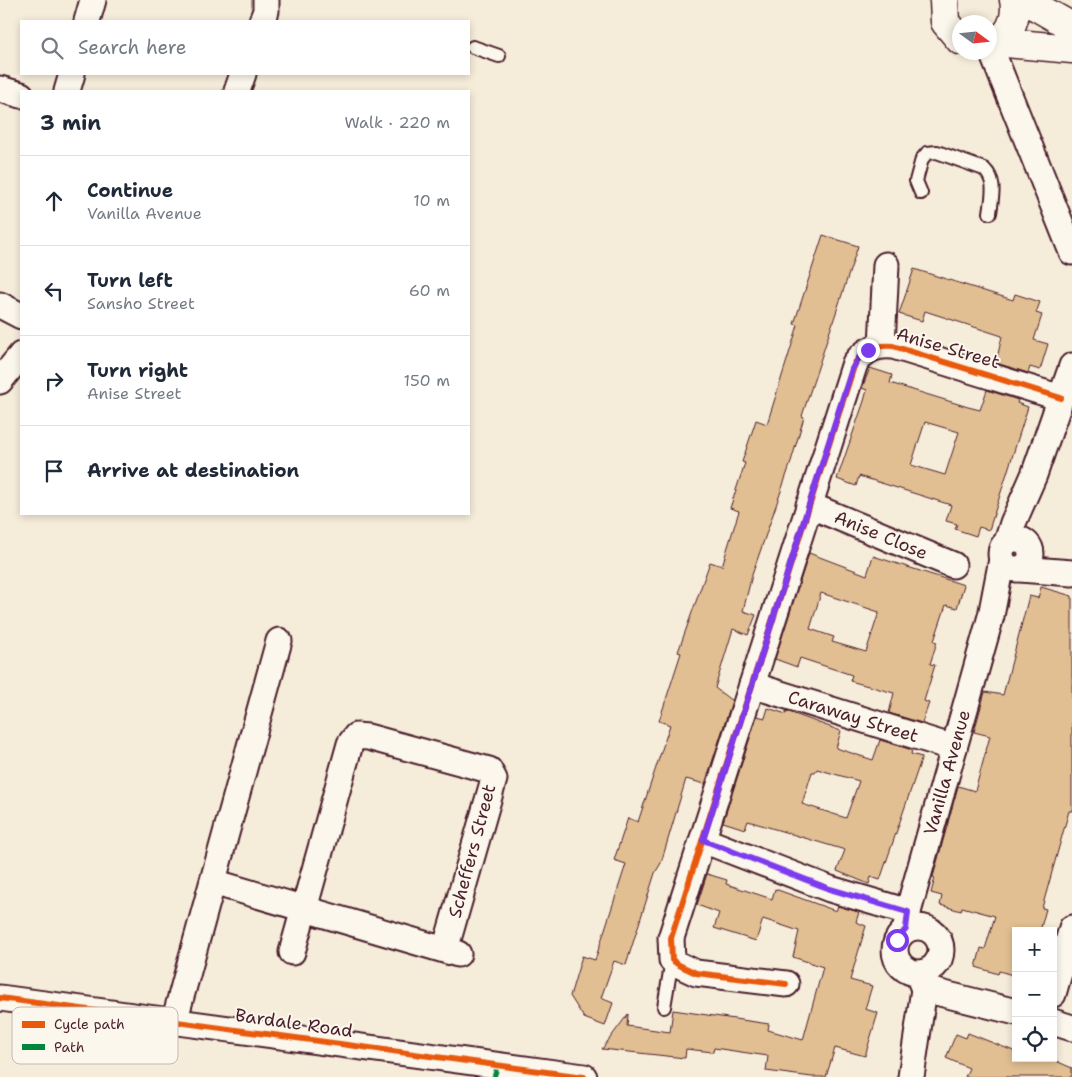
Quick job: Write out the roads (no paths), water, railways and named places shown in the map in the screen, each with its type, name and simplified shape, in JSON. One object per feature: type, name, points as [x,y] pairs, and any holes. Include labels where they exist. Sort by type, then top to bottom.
[{"type":"street","points":[[87,20],[93,0]]},
{"type":"street","points":[[262,20],[266,11],[266,0]]},
{"type":"street","points":[[944,0],[945,22],[952,30]]},
{"type":"street","points":[[997,39],[1009,30],[1014,21],[1014,0]]},
{"type":"street","points":[[1025,0],[1072,27]]},
{"type":"street","points":[[997,44],[1072,49]]},
{"type":"street","points":[[997,59],[1072,252]]},
{"type":"street","points":[[67,90],[72,75]]},
{"type":"street","points":[[237,90],[243,75]]},
{"type":"street","points":[[0,89],[20,96]]},
{"type":"street","name":"Anise Street","points":[[882,344],[886,265]]},
{"type":"street","points":[[0,305],[20,315]]},
{"type":"street","name":"Anise Street","points":[[672,960],[670,944],[674,925],[703,840],[852,369],[860,356],[882,344],[919,352],[1061,398]]},
{"type":"street","points":[[0,381],[20,356]]},
{"type":"street","name":"Vanilla Avenue","points":[[907,920],[991,616],[1017,555],[1012,523],[1034,475],[1072,366]]},
{"type":"street","name":"Anise Close","points":[[809,504],[953,565]]},
{"type":"street","points":[[1017,555],[1072,567]]},
{"type":"street","points":[[1017,555],[1072,573]]},
{"type":"street","points":[[178,1008],[279,641]]},
{"type":"street","name":"Caraway Street","points":[[752,686],[954,748]]},
{"type":"street","name":"Scheffers Street","points":[[213,882],[304,908],[451,952],[494,779],[489,770],[368,736],[356,736],[350,744],[304,908],[292,952]]},
{"type":"street","points":[[703,840],[907,920],[917,926],[928,929],[937,936],[941,947],[937,963],[921,981],[911,1077]]},
{"type":"street","points":[[907,920],[895,944],[896,958],[905,969],[921,981],[1012,1011]]},
{"type":"street","points":[[1057,980],[1072,928]]},
{"type":"street","points":[[672,960],[679,966],[696,973],[786,984]]},
{"type":"street","name":"Bardale Road","points":[[0,998],[65,1007]]},
{"type":"street","name":"Bardale Road","points":[[178,1023],[584,1077]]},
{"type":"street","points":[[1057,1023],[1072,1028]]},
{"type":"lane","points":[[473,47],[499,56]]},
{"type":"lane","points":[[921,193],[916,181],[922,159],[926,153],[937,152],[988,172],[993,187],[990,213]]},
{"type":"lane","name":"Anise Street","points":[[664,1007],[672,960]]}]
